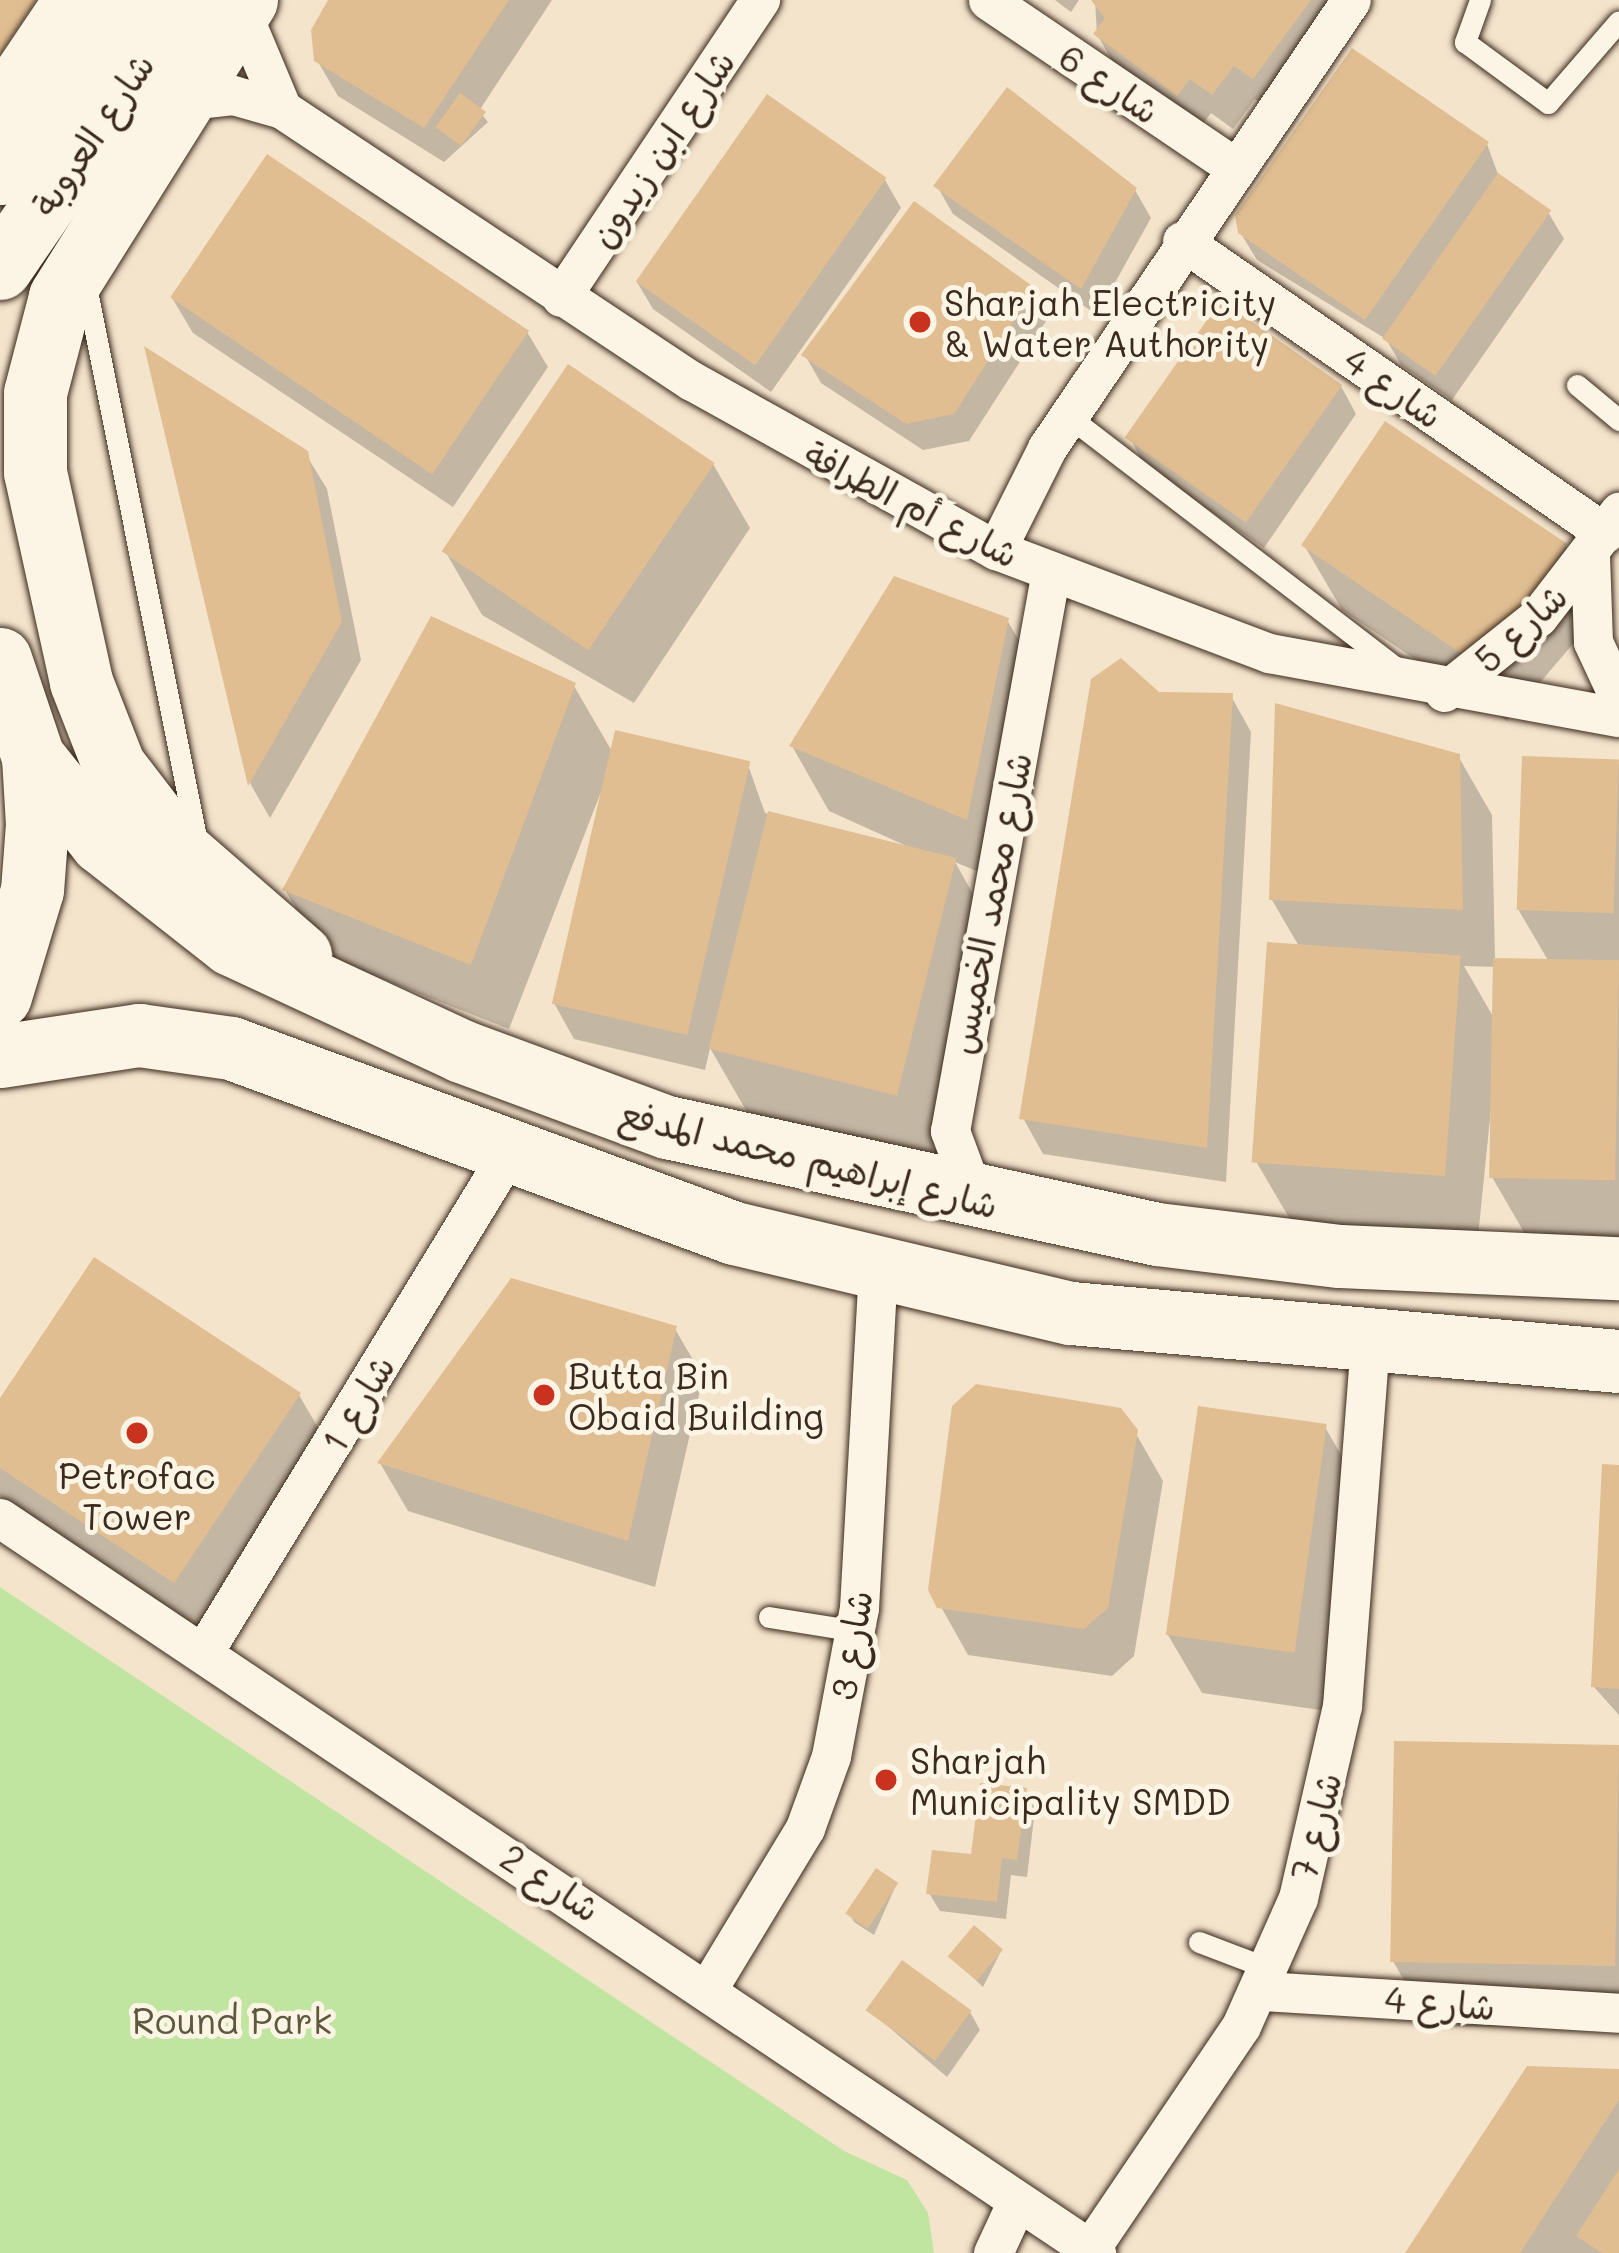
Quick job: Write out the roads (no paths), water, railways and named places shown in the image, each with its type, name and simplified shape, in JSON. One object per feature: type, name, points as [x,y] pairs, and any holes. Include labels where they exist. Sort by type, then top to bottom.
[{"type":"main road","points":[[0,107],[72,0]]},
{"type":"main road","name":"شارع العروبة","points":[[0,173],[117,0]]},
{"type":"main road","points":[[223,3],[181,100],[82,252],[17,400],[94,725],[142,810],[330,991]]},
{"type":"main road","name":"شارع العروبة","points":[[0,268],[223,3]]},
{"type":"main road","points":[[0,659],[33,757],[32,890],[0,995]]},
{"type":"main road","name":"شارع إبراهيم محمد المدفع","points":[[33,757],[101,842],[184,914],[330,991],[667,1127],[1012,1209],[1340,1256],[1619,1268]]},
{"type":"main road","points":[[0,1056],[93,1036],[186,1039],[878,1273],[1161,1326],[1370,1346],[1619,1361]]},
{"type":"main road","points":[[448,1128],[489,1109],[596,1140],[667,1127]]},
{"type":"street","name":"شارع ابن زيدون","points":[[561,297],[760,0]]},
{"type":"street","name":"شارع 6","points":[[988,0],[1233,166]]},
{"type":"street","points":[[996,550],[1068,416],[1233,166],[1351,0]]},
{"type":"street","points":[[223,3],[282,109]]},
{"type":"street","name":"شارع أم الطرافة","points":[[181,100],[232,94],[282,109],[561,297],[780,434],[996,550],[1269,653],[1434,690],[1619,718]]},
{"type":"street","name":"شارع 4","points":[[1182,241],[1605,534]]},
{"type":"street","name":"شارع 5","points":[[1434,690],[1538,617],[1605,534]]},
{"type":"street","name":"شارع 5","points":[[1605,534],[1593,642],[1619,698]]},
{"type":"street","name":"شارع محمد الخميس","points":[[1012,1209],[970,1185],[950,1131],[1051,571]]},
{"type":"street","name":"شارع 1","points":[[203,1653],[509,1152]]},
{"type":"street","name":"شارع 3","points":[[710,1984],[805,1828],[856,1631],[878,1273]]},
{"type":"street","name":"شارع 7","points":[[1077,2247],[1266,1980],[1324,1803],[1342,1706],[1370,1346]]},
{"type":"street","name":"شارع 2","points":[[0,1518],[710,1984],[1077,2247]]},
{"type":"street","name":"شارع 4","points":[[1266,1980],[1619,2013]]},
{"type":"street","points":[[993,2253],[1017,2201]]},
{"type":"lane","points":[[1480,0],[1465,42],[1548,103],[1619,21]]},
{"type":"lane","points":[[82,252],[181,785],[219,881]]},
{"type":"lane","points":[[1577,385],[1619,420]]},
{"type":"lane","points":[[1068,416],[1434,690]]},
{"type":"lane","points":[[769,1617],[856,1631]]},
{"type":"lane","points":[[1199,1942],[1266,1980]]},
{"type":"place","name":"Sharjah Electricity & Water Authority","points":[[920,322]]},
{"type":"place","name":"Butta Bin Obaid Building","points":[[544,1395]]},
{"type":"place","name":"Petrofac Tower","points":[[137,1433]]},
{"type":"place","name":"Sharjah Municipality SMDD","points":[[886,1780]]},
{"type":"park label","name":"Round Park","points":[[232,2020]]}]
